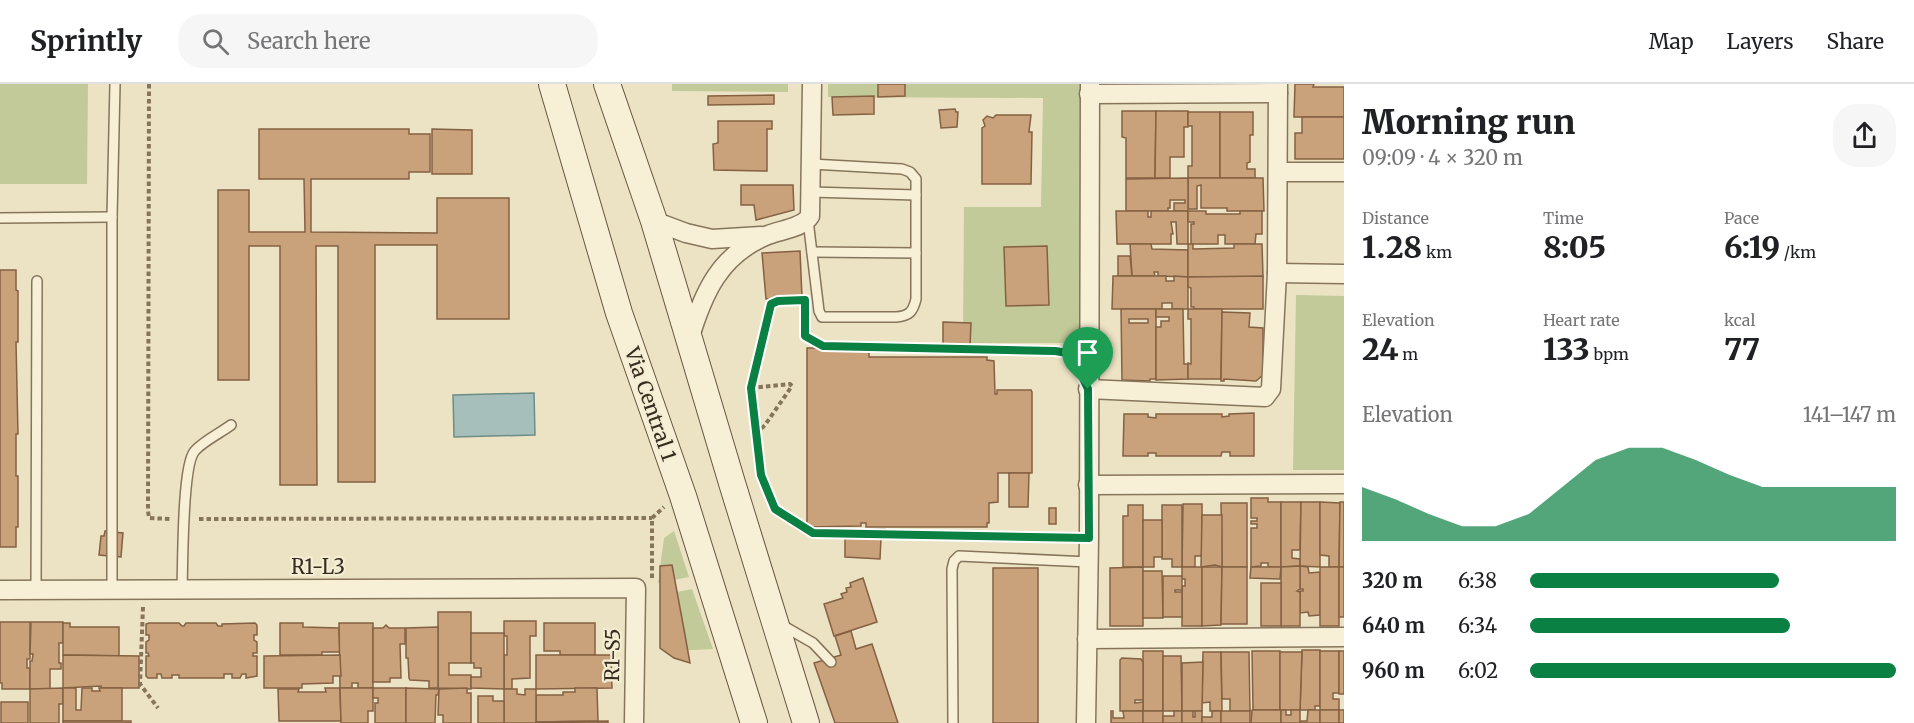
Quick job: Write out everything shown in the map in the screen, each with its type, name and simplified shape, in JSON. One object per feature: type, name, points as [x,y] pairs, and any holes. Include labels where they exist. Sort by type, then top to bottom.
[{"type":"main road","name":"Via Central 1","points":[[552,84],[619,313],[683,496],[754,723]]},
{"type":"main road","points":[[607,84],[654,220],[806,723]]},
{"type":"street","points":[[689,340],[714,278],[740,251],[766,236],[808,220],[811,192],[812,84]]},
{"type":"street","points":[[1086,723],[1089,562],[1088,389],[1090,89],[1278,89],[1277,273],[1271,389],[1265,397],[1088,389]]},
{"type":"street","points":[[1278,172],[1344,172]]},
{"type":"street","points":[[654,220],[686,233],[712,239],[766,236]]},
{"type":"street","points":[[1277,273],[1344,274]]},
{"type":"street","points":[[1088,485],[1344,484]]},
{"type":"street","name":"R1-L3","points":[[0,590],[636,588]]},
{"type":"street","name":"R1-S5","points":[[634,723],[636,588]]},
{"type":"street","points":[[1087,639],[1344,637]]},
{"type":"lane","points":[[112,590],[112,217],[115,84]]},
{"type":"lane","points":[[808,220],[819,311],[822,317],[906,316],[914,308],[916,299],[916,179],[910,172],[902,169],[811,164]]},
{"type":"lane","points":[[811,192],[916,195]]},
{"type":"lane","points":[[0,218],[112,217]]},
{"type":"lane","points":[[812,252],[916,253]]},
{"type":"lane","points":[[36,590],[37,280]]},
{"type":"lane","points":[[182,589],[184,519],[189,465],[194,451],[231,425]]},
{"type":"lane","points":[[953,723],[952,569],[954,561],[959,556],[1089,562]]},
{"type":"lane","points":[[775,622],[813,643],[831,662]]},
{"type":"path","points":[[150,84],[149,518],[652,518]]},
{"type":"path","points":[[1088,389],[1077,365],[1068,353],[823,346],[805,336],[805,300],[778,301],[771,304],[751,388],[761,475],[775,509],[813,533],[1089,538]]},
{"type":"path","points":[[751,388],[790,384],[792,386],[757,433]]},
{"type":"path","points":[[143,590],[140,684],[158,708]]},
{"type":"green space","points":[[0,84],[88,84],[87,184],[0,184]]},
{"type":"green space","points":[[672,84],[788,84],[788,92],[672,91]]},
{"type":"green space","points":[[828,84],[1082,84],[1080,343],[963,343],[964,207],[1041,207],[1043,98],[828,97]]},
{"type":"green space","points":[[1296,295],[1344,296],[1344,470],[1293,470]]},
{"type":"green space","points":[[674,531],[689,577],[658,583],[664,538]]},
{"type":"green space","points":[[692,589],[713,649],[673,651],[667,594]]},
{"type":"water","points":[[534,393],[535,435],[454,437],[453,395]]},
{"type":"building","points":[[878,84],[905,84],[905,96],[878,97]]},
{"type":"building","points":[[1295,84],[1314,84],[1313,87],[1344,87],[1344,117],[1294,117]]},
{"type":"building","points":[[774,95],[774,104],[708,105],[708,96]]},
{"type":"building","points":[[874,96],[874,114],[833,115],[832,97]]},
{"type":"building","points":[[955,109],[958,112],[957,127],[941,128],[939,110]]},
{"type":"building","points":[[1122,111],[1156,111],[1155,178],[1126,178],[1126,138],[1122,137]]},
{"type":"building","points":[[1156,111],[1188,111],[1188,127],[1184,127],[1184,157],[1170,157],[1170,178],[1155,178]]},
{"type":"building","points":[[1188,112],[1220,112],[1220,178],[1188,178],[1188,166],[1192,166],[1192,126],[1188,126]]},
{"type":"building","points":[[1220,112],[1253,112],[1253,135],[1250,135],[1250,162],[1247,163],[1247,169],[1255,169],[1255,178],[1220,178]]},
{"type":"building","points":[[996,115],[1031,115],[1029,132],[1032,132],[1031,184],[982,184],[982,128],[985,126],[983,120],[987,116],[993,118]]},
{"type":"building","points":[[1302,117],[1344,117],[1344,159],[1295,159],[1295,133],[1302,133]]},
{"type":"building","points":[[718,121],[772,121],[772,129],[767,129],[767,171],[714,170],[713,144],[718,143]]},
{"type":"building","points":[[259,129],[409,129],[409,134],[430,134],[430,172],[409,172],[409,179],[311,179],[311,232],[437,233],[437,198],[509,198],[509,319],[437,319],[437,245],[375,245],[375,482],[338,482],[338,246],[316,246],[317,485],[280,485],[280,246],[249,246],[249,380],[218,380],[218,190],[249,190],[249,232],[305,232],[304,179],[259,179]]},
{"type":"building","points":[[432,129],[472,130],[472,174],[432,174]]},
{"type":"building","points":[[1188,178],[1263,178],[1264,211],[1201,208],[1201,185],[1197,186],[1197,209],[1188,209]]},
{"type":"building","points":[[1188,178],[1188,211],[1174,211],[1174,203],[1185,203],[1185,200],[1170,200],[1168,211],[1126,211],[1126,179]]},
{"type":"building","points":[[741,185],[793,185],[794,210],[756,220],[754,205],[741,205]]},
{"type":"building","points":[[1116,211],[1148,211],[1148,217],[1151,217],[1151,211],[1188,211],[1188,244],[1177,244],[1176,222],[1171,222],[1173,234],[1171,234],[1171,244],[1117,244]]},
{"type":"building","points":[[1188,211],[1206,211],[1206,214],[1240,214],[1240,211],[1262,211],[1262,234],[1256,234],[1255,244],[1225,244],[1225,235],[1218,235],[1218,244],[1191,244],[1191,224],[1194,222],[1188,222]]},
{"type":"building","points":[[1130,244],[1151,244],[1152,249],[1188,250],[1188,277],[1158,276],[1158,272],[1154,272],[1155,276],[1132,276]]},
{"type":"building","points":[[1188,244],[1193,244],[1193,249],[1234,248],[1234,244],[1262,244],[1263,277],[1188,277]]},
{"type":"building","points":[[1047,246],[1049,305],[1006,306],[1004,247]]},
{"type":"building","points":[[800,251],[802,297],[766,299],[762,253]]},
{"type":"building","points":[[1118,256],[1130,256],[1132,276],[1118,276]]},
{"type":"building","points":[[0,270],[16,270],[16,290],[18,291],[16,476],[18,476],[18,527],[16,527],[16,547],[0,547]]},
{"type":"building","points":[[1113,276],[1166,276],[1166,281],[1174,281],[1174,276],[1188,277],[1188,309],[1172,309],[1172,303],[1162,303],[1162,309],[1112,309]]},
{"type":"building","points":[[1263,276],[1263,309],[1194,309],[1191,307],[1191,288],[1188,287],[1188,277]]},
{"type":"building","points":[[1121,309],[1156,309],[1156,379],[1150,379],[1150,381],[1122,380]],"holes":[[[1129,319],[1148,319],[1148,323],[1129,323]]]},
{"type":"building","points":[[1156,309],[1183,309],[1184,364],[1188,364],[1188,379],[1156,380],[1156,327],[1161,327],[1161,321],[1169,321],[1169,317],[1156,317]]},
{"type":"building","points":[[1188,309],[1222,309],[1221,379],[1188,379],[1188,363],[1191,364],[1191,319],[1188,319]]},
{"type":"building","points":[[1222,312],[1250,313],[1249,327],[1263,328],[1263,375],[1256,381],[1224,379],[1221,381]]},
{"type":"building","points":[[943,322],[971,323],[970,346],[943,345]]},
{"type":"building","points":[[807,348],[869,348],[869,357],[987,357],[987,360],[994,361],[995,394],[997,390],[1031,390],[1032,392],[1032,473],[998,473],[998,502],[989,503],[987,527],[866,527],[866,523],[861,523],[861,526],[807,527]]},
{"type":"building","points":[[1254,413],[1254,456],[1230,456],[1230,452],[1222,452],[1221,456],[1156,456],[1156,453],[1148,453],[1148,456],[1123,456],[1124,414],[1148,414],[1148,417],[1156,418],[1156,414],[1222,414],[1222,417],[1229,416],[1229,414]]},
{"type":"building","points":[[1009,473],[1029,473],[1028,507],[1009,507]]},
{"type":"building","points":[[1251,498],[1268,498],[1268,502],[1281,502],[1281,567],[1268,567],[1268,563],[1261,563],[1261,566],[1251,567],[1251,528],[1257,528],[1257,524],[1251,524],[1251,521],[1257,521],[1257,518],[1251,518]]},
{"type":"building","points":[[1281,502],[1301,502],[1300,550],[1292,550],[1292,558],[1300,559],[1300,566],[1281,567]]},
{"type":"building","points":[[1301,502],[1320,502],[1320,567],[1300,566]]},
{"type":"building","points":[[1320,502],[1340,503],[1339,567],[1329,567],[1329,556],[1320,555]]},
{"type":"building","points":[[1340,502],[1344,502],[1344,567],[1339,567]]},
{"type":"building","points":[[1221,503],[1247,503],[1247,567],[1222,567]]},
{"type":"building","points":[[1183,504],[1202,504],[1202,556],[1195,556],[1195,567],[1182,567]]},
{"type":"building","points":[[1128,505],[1143,505],[1143,567],[1123,567],[1123,516],[1128,516]]},
{"type":"building","points":[[1162,505],[1182,505],[1182,567],[1172,567],[1172,559],[1162,559]]},
{"type":"building","points":[[1049,508],[1056,508],[1056,524],[1049,524]]},
{"type":"building","points":[[1202,515],[1222,515],[1222,567],[1215,565],[1201,567]]},
{"type":"building","points":[[1143,520],[1162,520],[1162,557],[1154,557],[1154,567],[1143,567]]},
{"type":"building","points":[[845,529],[885,529],[885,538],[881,538],[880,559],[845,557]]},
{"type":"building","points":[[105,531],[123,533],[121,557],[99,555],[101,536],[104,536]]},
{"type":"building","points":[[672,565],[690,663],[674,658],[660,648],[660,566]]},
{"type":"building","points":[[1300,566],[1308,567],[1309,573],[1320,572],[1320,615],[1309,616],[1308,612],[1300,613],[1300,591],[1303,589],[1300,589]]},
{"type":"building","points":[[1300,566],[1300,589],[1297,591],[1300,592],[1300,626],[1281,626],[1281,567]]},
{"type":"building","points":[[1143,567],[1143,626],[1110,626],[1110,568]]},
{"type":"building","points":[[1182,567],[1202,567],[1202,626],[1182,626],[1182,586],[1185,586],[1185,579],[1182,579]]},
{"type":"building","points":[[1202,567],[1222,567],[1221,625],[1202,626]]},
{"type":"building","points":[[1222,567],[1247,567],[1247,624],[1221,624]]},
{"type":"building","points":[[1251,567],[1281,567],[1280,579],[1250,578]]},
{"type":"building","points":[[1320,567],[1339,567],[1339,626],[1320,626]]},
{"type":"building","points":[[1339,567],[1344,567],[1344,617],[1339,617]]},
{"type":"building","points":[[993,568],[1038,568],[1038,723],[993,723]]},
{"type":"building","points":[[1143,571],[1162,571],[1163,618],[1143,618]]},
{"type":"building","points":[[1163,576],[1182,576],[1182,590],[1175,590],[1175,592],[1182,592],[1182,617],[1163,617]]},
{"type":"building","points":[[863,578],[877,622],[834,636],[824,604],[843,598],[841,594],[847,592],[846,588],[851,587],[850,583]]},
{"type":"building","points":[[1261,583],[1281,583],[1281,626],[1261,626]]},
{"type":"building","points":[[438,612],[471,612],[471,663],[449,663],[449,675],[471,675],[471,689],[438,688]]},
{"type":"building","points":[[504,621],[536,621],[536,636],[530,636],[530,678],[512,679],[512,689],[504,689],[504,655],[507,655],[507,636],[504,636]]},
{"type":"building","points":[[0,622],[30,622],[30,659],[27,659],[27,668],[30,668],[30,689],[2,689],[2,683],[0,683]]},
{"type":"building","points":[[31,622],[63,622],[63,643],[59,643],[61,669],[50,669],[50,689],[30,689],[30,661],[32,661],[33,654],[30,654]]},
{"type":"building","points":[[63,623],[70,623],[70,627],[119,627],[119,656],[63,655]]},
{"type":"building","points":[[179,623],[184,626],[186,623],[216,623],[222,626],[222,624],[255,623],[257,635],[254,635],[254,640],[257,642],[257,653],[253,653],[253,656],[257,656],[257,676],[246,678],[246,674],[242,674],[240,678],[232,678],[232,674],[224,674],[224,678],[179,678],[179,675],[172,675],[172,678],[162,678],[161,674],[157,674],[157,678],[148,678],[146,676],[146,656],[149,656],[146,653],[146,642],[149,640],[149,635],[146,635],[146,624]]},
{"type":"building","points":[[280,623],[303,623],[303,627],[339,628],[340,652],[322,652],[322,655],[280,655]]},
{"type":"building","points":[[339,623],[373,623],[373,688],[358,688],[358,683],[352,683],[352,688],[340,688]]},
{"type":"building","points":[[544,623],[595,623],[595,655],[560,655],[560,651],[544,651]]},
{"type":"building","points":[[386,625],[389,628],[405,628],[405,644],[400,644],[401,678],[390,678],[390,682],[373,682],[373,628],[383,628]]},
{"type":"building","points":[[438,627],[438,688],[429,688],[429,681],[410,680],[409,678],[406,628]]},
{"type":"building","points":[[851,631],[856,649],[872,644],[898,723],[835,723],[814,663],[841,655],[835,636]]},
{"type":"building","points":[[471,633],[504,633],[504,689],[471,688],[471,677],[481,677],[481,668],[474,668],[474,663],[471,663]]},
{"type":"building","points":[[1302,650],[1320,650],[1320,706],[1315,706],[1315,710],[1300,710]]},
{"type":"building","points":[[1143,651],[1163,651],[1163,711],[1143,711]]},
{"type":"building","points":[[1252,651],[1280,651],[1280,710],[1253,710]]},
{"type":"building","points":[[1320,651],[1339,651],[1339,693],[1333,693],[1333,699],[1339,699],[1339,710],[1320,710]]},
{"type":"building","points":[[1339,651],[1344,651],[1344,694],[1339,694]]},
{"type":"building","points":[[1203,652],[1221,652],[1222,711],[1210,711],[1210,702],[1202,703]]},
{"type":"building","points":[[1221,652],[1249,652],[1250,711],[1230,711],[1230,699],[1222,699]]},
{"type":"building","points":[[1280,652],[1302,652],[1300,710],[1280,710]]},
{"type":"building","points":[[63,655],[139,656],[139,688],[101,688],[101,686],[63,688]]},
{"type":"building","points":[[340,655],[341,676],[333,676],[333,683],[302,684],[302,688],[264,688],[264,656]]},
{"type":"building","points":[[536,655],[611,655],[612,688],[536,689]]},
{"type":"building","points":[[1163,656],[1181,656],[1182,711],[1163,711]]},
{"type":"building","points":[[1122,658],[1141,659],[1143,662],[1143,700],[1135,700],[1135,703],[1143,702],[1143,711],[1120,711],[1120,660]]},
{"type":"building","points":[[1203,662],[1202,711],[1182,711],[1182,663]]},
{"type":"building","points":[[63,688],[63,704],[59,704],[59,723],[30,723],[30,689]]},
{"type":"building","points":[[63,688],[76,688],[76,710],[81,710],[82,688],[100,691],[99,688],[122,688],[122,721],[63,721]]},
{"type":"building","points":[[325,688],[340,688],[341,721],[279,721],[278,689],[326,692]]},
{"type":"building","points":[[340,688],[373,688],[373,711],[368,711],[368,723],[341,723]]},
{"type":"building","points":[[373,688],[406,688],[406,723],[375,723],[375,703],[378,703],[378,698],[373,698]]},
{"type":"building","points":[[406,688],[439,689],[436,695],[435,723],[406,723]]},
{"type":"building","points":[[467,688],[467,693],[471,693],[471,723],[443,723],[443,715],[438,715],[439,689]]},
{"type":"building","points":[[575,688],[597,688],[598,721],[536,722],[536,695],[563,695],[563,692],[575,692]]},
{"type":"building","points":[[504,689],[517,689],[517,694],[525,695],[525,689],[536,689],[536,723],[504,723]]},
{"type":"building","points":[[478,696],[493,696],[493,701],[504,701],[504,723],[478,723]]},
{"type":"building","points":[[1,702],[28,702],[28,723],[1,723]]},
{"type":"building","points":[[1252,710],[1281,710],[1281,723],[1251,723]]},
{"type":"building","points":[[1281,710],[1286,710],[1286,715],[1291,715],[1291,710],[1300,710],[1300,723],[1281,723]]},
{"type":"building","points":[[1308,710],[1320,710],[1320,723],[1300,723],[1307,721]]},
{"type":"building","points":[[1320,710],[1339,710],[1339,723],[1320,723]]},
{"type":"building","points":[[1339,710],[1344,710],[1344,723],[1339,723]]},
{"type":"building","points":[[1111,711],[1113,711],[1113,718],[1124,718],[1123,711],[1143,711],[1143,723],[1111,723]]},
{"type":"building","points":[[1143,711],[1163,711],[1163,723],[1143,723]]},
{"type":"building","points":[[1174,711],[1182,711],[1182,723],[1163,723],[1163,716],[1174,716]]},
{"type":"building","points":[[1182,711],[1193,711],[1193,717],[1195,717],[1195,711],[1202,711],[1202,723],[1182,723]]},
{"type":"building","points":[[1212,711],[1221,711],[1221,723],[1202,723],[1202,717],[1212,717]]},
{"type":"building","points":[[1221,711],[1250,711],[1250,723],[1221,723]]},
{"type":"building","points":[[63,721],[131,721],[131,723],[63,723]]},
{"type":"building","points":[[608,721],[608,723],[536,723],[536,722]]},
{"type":"route","points":[[805,300],[805,336],[823,346],[1068,353],[1077,365],[1088,389],[1089,538],[813,533],[775,509],[761,475],[751,388],[771,304],[778,301],[805,300]]}]
